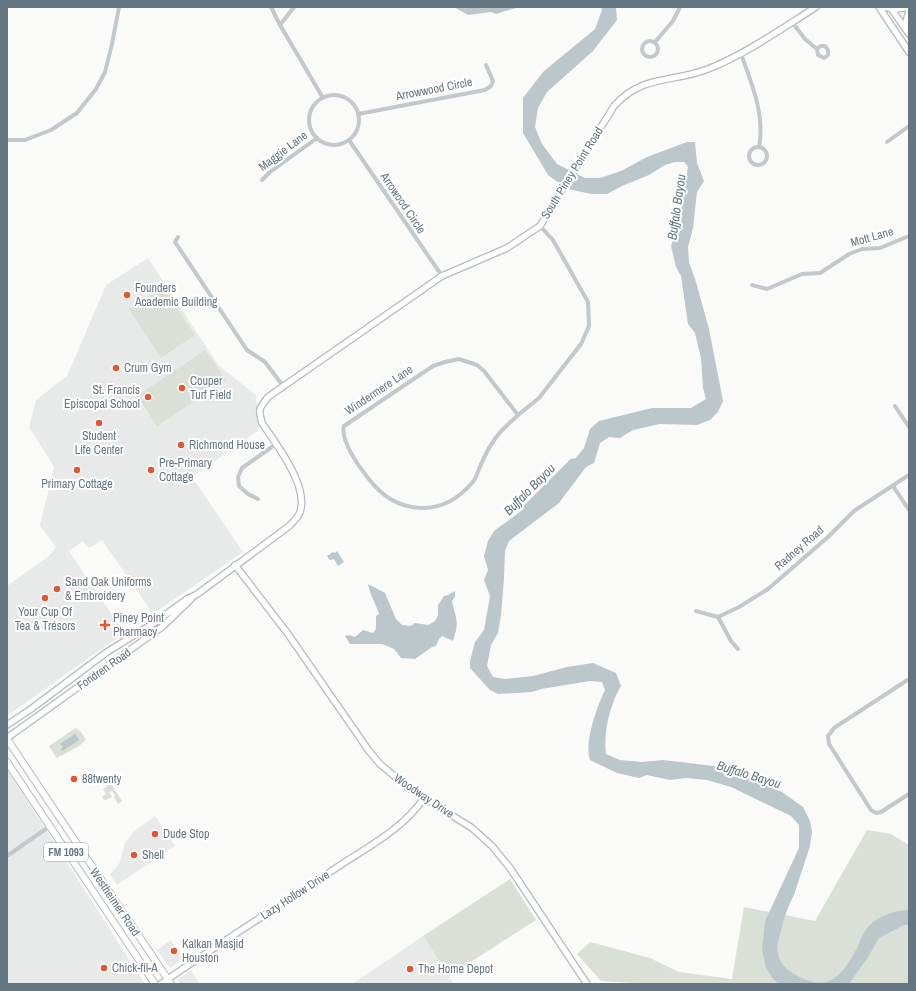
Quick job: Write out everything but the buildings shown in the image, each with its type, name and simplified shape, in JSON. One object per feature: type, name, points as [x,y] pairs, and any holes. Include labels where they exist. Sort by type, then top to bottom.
[{"type":"main road","name":"Westheimer Road","points":[[7,738],[170,982]]},
{"type":"main road","name":"Westheimer Road","points":[[7,762],[154,984]]},
{"type":"street","points":[[7,140],[26,140],[51,130],[77,113],[96,89],[105,72],[119,7]]},
{"type":"street","points":[[271,7],[323,98]]},
{"type":"street","points":[[280,25],[294,7]]},
{"type":"street","points":[[655,42],[672,21],[680,7]]},
{"type":"street","name":"South Piney Point Road","points":[[301,498],[298,482],[262,423],[259,412],[260,408],[268,397],[442,276],[508,248],[540,226],[583,154],[614,106],[623,96],[644,84],[663,79],[692,75],[741,54],[816,7]]},
{"type":"street","points":[[879,7],[909,52]]},
{"type":"street","points":[[883,7],[897,9],[909,7]]},
{"type":"street","points":[[891,7],[909,34]]},
{"type":"street","points":[[909,11],[906,22],[909,34]]},
{"type":"street","points":[[792,22],[805,39],[817,49]]},
{"type":"street","points":[[741,54],[758,105],[761,136],[759,147]]},
{"type":"street","name":"Arrowwood Circle","points":[[358,114],[485,90],[491,86],[493,81],[486,65]]},
{"type":"street","points":[[333,95],[344,97],[354,106],[358,114],[358,126],[354,135],[349,140],[340,144],[330,145],[317,138],[313,133],[310,121],[312,110],[316,103],[323,98],[333,95]]},
{"type":"street","points":[[887,142],[909,126]]},
{"type":"street","name":"Maggie Lane","points":[[262,180],[270,172],[317,138]]},
{"type":"street","name":"Arrowood Circle","points":[[349,140],[442,276]]},
{"type":"street","points":[[759,147],[765,151],[766,158],[763,164],[756,165],[750,161],[749,154],[752,148],[759,147]]},
{"type":"street","name":"Windermere Lane","points":[[518,415],[484,371],[477,365],[459,359],[433,366],[346,424],[344,426],[343,433],[351,452],[368,479],[383,494],[402,505],[418,508],[431,508],[450,502],[464,492],[474,481],[493,440],[518,415],[539,398],[581,344],[589,326],[588,302],[553,240],[540,226]]},
{"type":"street","name":"Mott Lane","points":[[752,285],[766,289],[802,274],[820,273],[849,254],[862,249],[880,248],[909,236]]},
{"type":"street","points":[[178,237],[175,242],[247,350],[265,362],[283,386]]},
{"type":"street","points":[[894,406],[909,427]]},
{"type":"street","points":[[258,499],[248,494],[240,486],[238,477],[242,468],[276,444]]},
{"type":"street","name":"Radney Road","points":[[718,617],[739,607],[768,589],[828,537],[854,511],[909,475]]},
{"type":"street","points":[[893,486],[909,510]]},
{"type":"street","name":"Fondren Road","points":[[7,738],[162,627],[196,595],[288,526],[296,519],[300,512],[301,498]]},
{"type":"street","name":"Woodway Drive","points":[[235,565],[288,634],[369,751],[393,776],[407,787],[472,828],[492,846],[510,868],[587,984]]},
{"type":"street","name":"Fondren Road","points":[[7,725],[31,709],[107,652],[154,623],[187,599],[196,595]]},
{"type":"street","points":[[696,611],[718,617],[731,641],[738,649]]},
{"type":"street","points":[[909,679],[834,728],[828,736],[829,744],[871,810],[876,813],[881,812],[909,794]]},
{"type":"street","name":"Lazy Hollow Drive","points":[[161,984],[170,982],[231,936],[384,837],[411,816],[424,798]]},
{"type":"street","points":[[7,856],[50,826]]},
{"type":"shaded area","points":[[454,7],[519,7],[496,14],[491,12],[468,15]]},
{"type":"shaded area","points":[[601,7],[616,7],[617,20],[593,51],[547,92],[538,108],[535,127],[542,144],[557,164],[585,178],[600,178],[621,171],[647,157],[687,142],[695,142],[697,163],[704,181],[697,192],[693,228],[688,247],[689,262],[709,329],[723,401],[718,412],[710,420],[697,425],[660,424],[633,430],[620,438],[609,437],[600,443],[594,463],[586,467],[559,503],[509,541],[505,551],[501,615],[498,633],[491,645],[487,666],[493,677],[505,679],[533,676],[567,667],[593,663],[616,673],[621,686],[608,719],[605,746],[606,754],[620,760],[642,762],[663,760],[714,766],[742,774],[782,792],[803,807],[810,821],[812,832],[810,846],[794,895],[784,918],[777,946],[780,960],[787,969],[801,978],[813,982],[824,983],[829,981],[837,976],[847,964],[855,952],[865,930],[870,925],[888,914],[909,910],[909,925],[904,925],[879,938],[849,984],[780,984],[774,980],[766,968],[762,949],[765,921],[799,848],[799,825],[791,816],[731,787],[707,780],[686,778],[670,780],[647,775],[639,778],[617,773],[590,760],[590,734],[598,706],[605,690],[602,682],[590,681],[541,689],[532,692],[498,694],[490,690],[470,668],[470,661],[475,642],[484,630],[490,596],[484,580],[488,570],[484,556],[488,541],[494,531],[548,491],[584,448],[590,429],[599,421],[652,408],[691,408],[706,399],[703,388],[701,358],[695,333],[688,324],[681,276],[676,267],[671,246],[680,218],[688,167],[684,162],[675,162],[665,165],[649,175],[607,194],[592,194],[572,190],[563,186],[548,175],[523,133],[523,98],[543,72],[595,29],[602,10]]},
{"type":"shaded area","points":[[148,258],[218,365],[256,395],[259,430],[192,477],[243,552],[153,614],[102,540],[89,548],[83,541],[69,551],[125,634],[111,642],[7,716],[7,586],[45,559],[56,547],[40,526],[54,467],[29,427],[36,400],[67,376],[106,285]]},
{"type":"shaded area","points":[[163,287],[195,335],[161,358],[129,309]]},
{"type":"shaded area","name":"Couper Turf Field","points":[[205,350],[226,380],[157,426],[137,396]]},
{"type":"shaded area","points":[[337,551],[344,562],[338,566],[334,559],[330,560],[327,556]]},
{"type":"shaded area","points":[[368,584],[385,593],[396,619],[402,625],[411,626],[415,623],[428,625],[435,621],[438,615],[438,605],[444,596],[455,591],[455,597],[452,601],[457,625],[453,641],[442,636],[436,646],[432,647],[415,659],[401,658],[394,649],[382,644],[350,644],[345,636],[349,635],[355,637],[363,630],[373,633],[376,629],[376,616],[379,614]]},
{"type":"shaded area","points":[[76,728],[81,732],[86,740],[79,746],[61,756],[60,755],[58,758],[56,757],[49,746],[67,734],[67,732],[68,733]]},
{"type":"shaded area","points":[[75,734],[79,740],[62,751],[61,749],[63,747],[60,744]]},
{"type":"shaded area","points":[[7,769],[145,984],[7,984]]},
{"type":"shaded area","points":[[108,782],[122,801],[118,804],[112,791],[109,792],[112,797],[104,800],[102,797],[106,794],[103,789],[107,787],[106,784]]},
{"type":"shaded area","points":[[155,816],[175,846],[117,885],[110,875],[119,864],[125,843],[134,831]]},
{"type":"shaded area","points":[[867,830],[891,834],[909,845],[909,984],[652,984],[601,981],[577,954],[590,942],[650,958],[679,972],[732,979],[744,907],[815,921]]},
{"type":"shaded area","points":[[510,879],[536,920],[449,976],[423,936]]},
{"type":"shaded area","points":[[423,936],[454,984],[352,984]]},
{"type":"shaded area","points":[[171,940],[183,959],[170,968],[157,950]]},
{"type":"shaded area","points":[[191,970],[200,984],[181,984],[178,980]]},
{"type":"waterway","name":"Buffalo Bayou","points":[[528,508],[573,463]]},
{"type":"place","name":"Founders Academic Building","points":[[127,295]]},
{"type":"place","name":"Crum Gym","points":[[116,368]]},
{"type":"place","name":"Couper Turf Field","points":[[182,388]]},
{"type":"place","name":"St. Francis Episcopal School","points":[[148,397]]},
{"type":"place","name":"Student Life Center","points":[[99,423]]},
{"type":"place","name":"Richmond House","points":[[181,445]]},
{"type":"place","name":"Primary Cottage","points":[[77,470]]},
{"type":"place","name":"Pre-Primary Cottage","points":[[151,470]]},
{"type":"place","name":"Sand Oak Uniforms & Embroidery","points":[[57,589]]},
{"type":"place","name":"Your Cup Of Tea & Trésors","points":[[45,598]]},
{"type":"place","name":"Piney Point Pharmacy","points":[[105,625]]},
{"type":"place","name":"88twenty","points":[[74,779]]},
{"type":"place","name":"Dude Stop","points":[[155,834]]},
{"type":"place","name":"Shell","points":[[134,855]]},
{"type":"place","name":"Kalkan Masjid Houston","points":[[174,951]]},
{"type":"place","name":"Chick-fil-A","points":[[104,968]]},
{"type":"place","name":"The Home Depot","points":[[410,969]]}]
